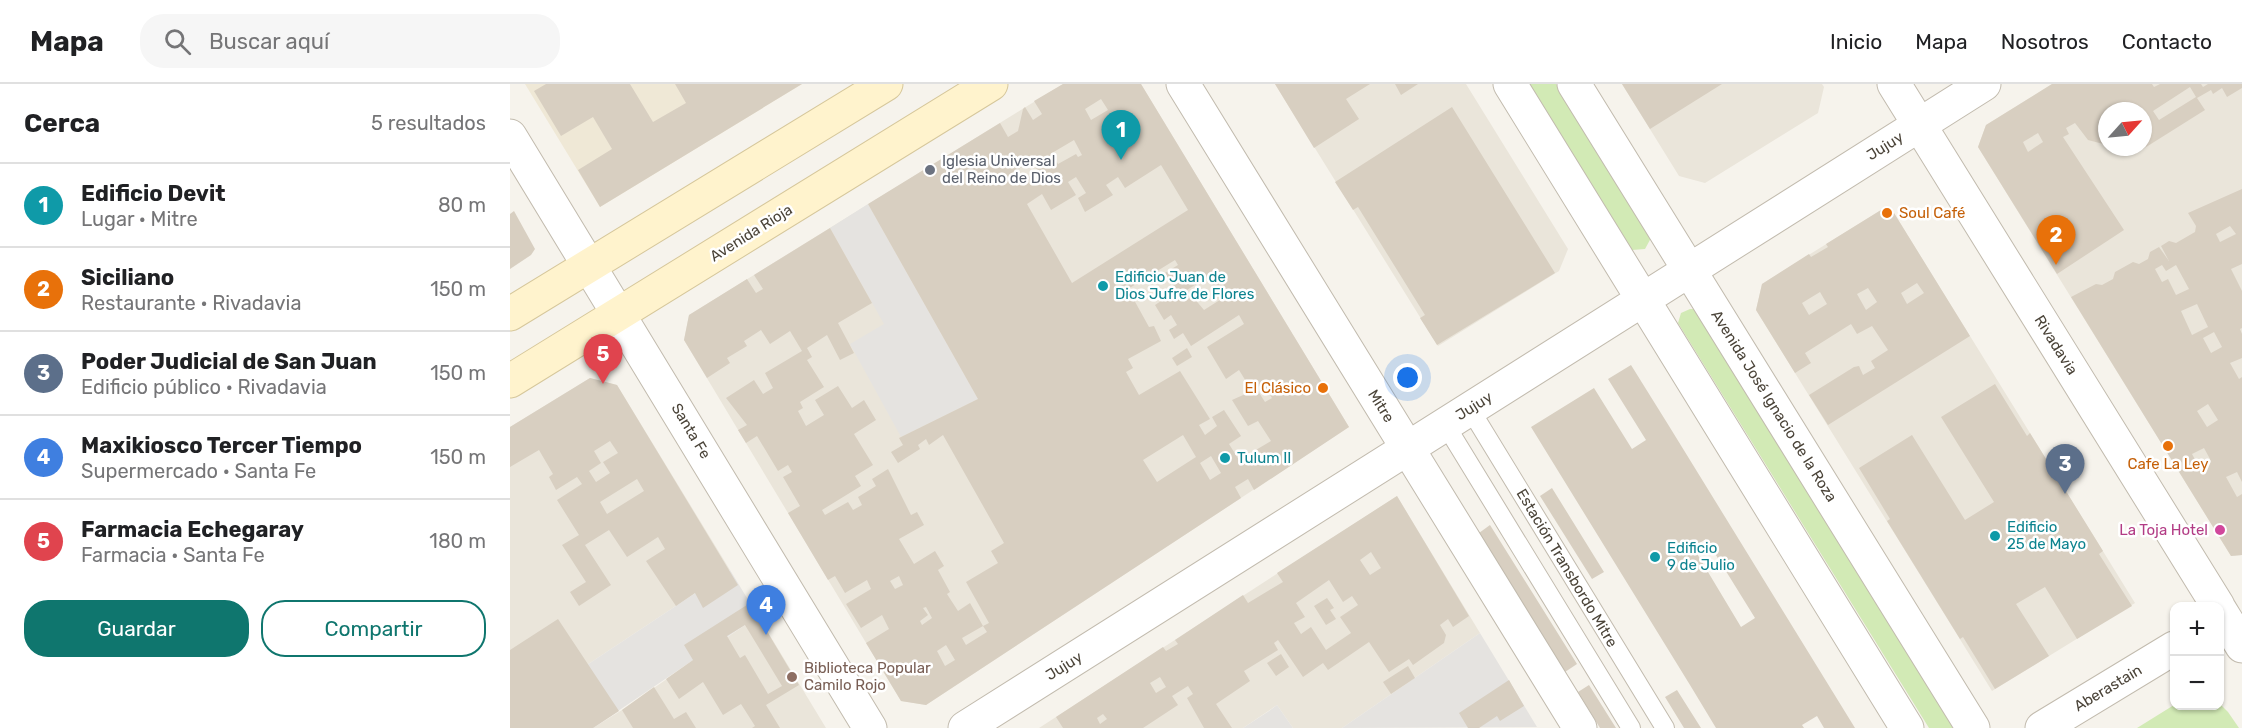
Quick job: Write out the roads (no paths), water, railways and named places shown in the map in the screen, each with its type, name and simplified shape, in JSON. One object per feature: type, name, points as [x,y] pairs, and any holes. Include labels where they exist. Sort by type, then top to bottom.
[{"type":"main road","points":[[510,314],[886,84]]},
{"type":"main road","name":"Avenida Rioja","points":[[510,381],[991,84]]},
{"type":"street","name":"Mitre","points":[[1183,84],[1580,728]]},
{"type":"street","points":[[1510,84],[1907,728]]},
{"type":"street","name":"Avenida José Ignacio de la Roza","points":[[1574,84],[1973,728]]},
{"type":"street","name":"Rivadavia","points":[[1894,84],[2225,613],[2242,646]]},
{"type":"street","name":"Jujuy","points":[[965,728],[1984,84]]},
{"type":"street","name":"Santa Fe","points":[[510,136],[870,728]]},
{"type":"street","name":"Aberastain","points":[[2042,728],[2170,651]]},
{"type":"lane","name":"Estación Transbordo Mitre","points":[[1458,416],[1631,728]]},
{"type":"lane","name":"Estación Transbordo Mitre","points":[[1458,416],[1665,728]]},
{"type":"place","name":"Edificio Devit","points":[[1121,160]]},
{"type":"place","name":"Iglesia Universal del Reino de Dios","points":[[930,170]]},
{"type":"place","name":"Soul Café","points":[[1887,213]]},
{"type":"place","name":"Siciliano","points":[[2056,265]]},
{"type":"place","name":"Edificio Juan de Dios Jufre de Flores","points":[[1103,286]]},
{"type":"place","name":"Farmacia Echegaray","points":[[603,384]]},
{"type":"place","name":"El Clásico","points":[[1323,388]]},
{"type":"place","name":"Cafe La Ley","points":[[2168,446]]},
{"type":"place","name":"Tulum II","points":[[1225,458]]},
{"type":"place","name":"Poder Judicial de San Juan","points":[[2065,494]]},
{"type":"place","name":"La Toja Hotel","points":[[2220,530]]},
{"type":"place","name":"Edificio 25 de Mayo","points":[[1995,536]]},
{"type":"place","name":"Edificio 9 de Julio","points":[[1655,557]]},
{"type":"place","name":"Maxikiosco Tercer Tiempo","points":[[766,635]]},
{"type":"place","name":"Biblioteca Popular Camilo Rojo","points":[[792,677]]}]
